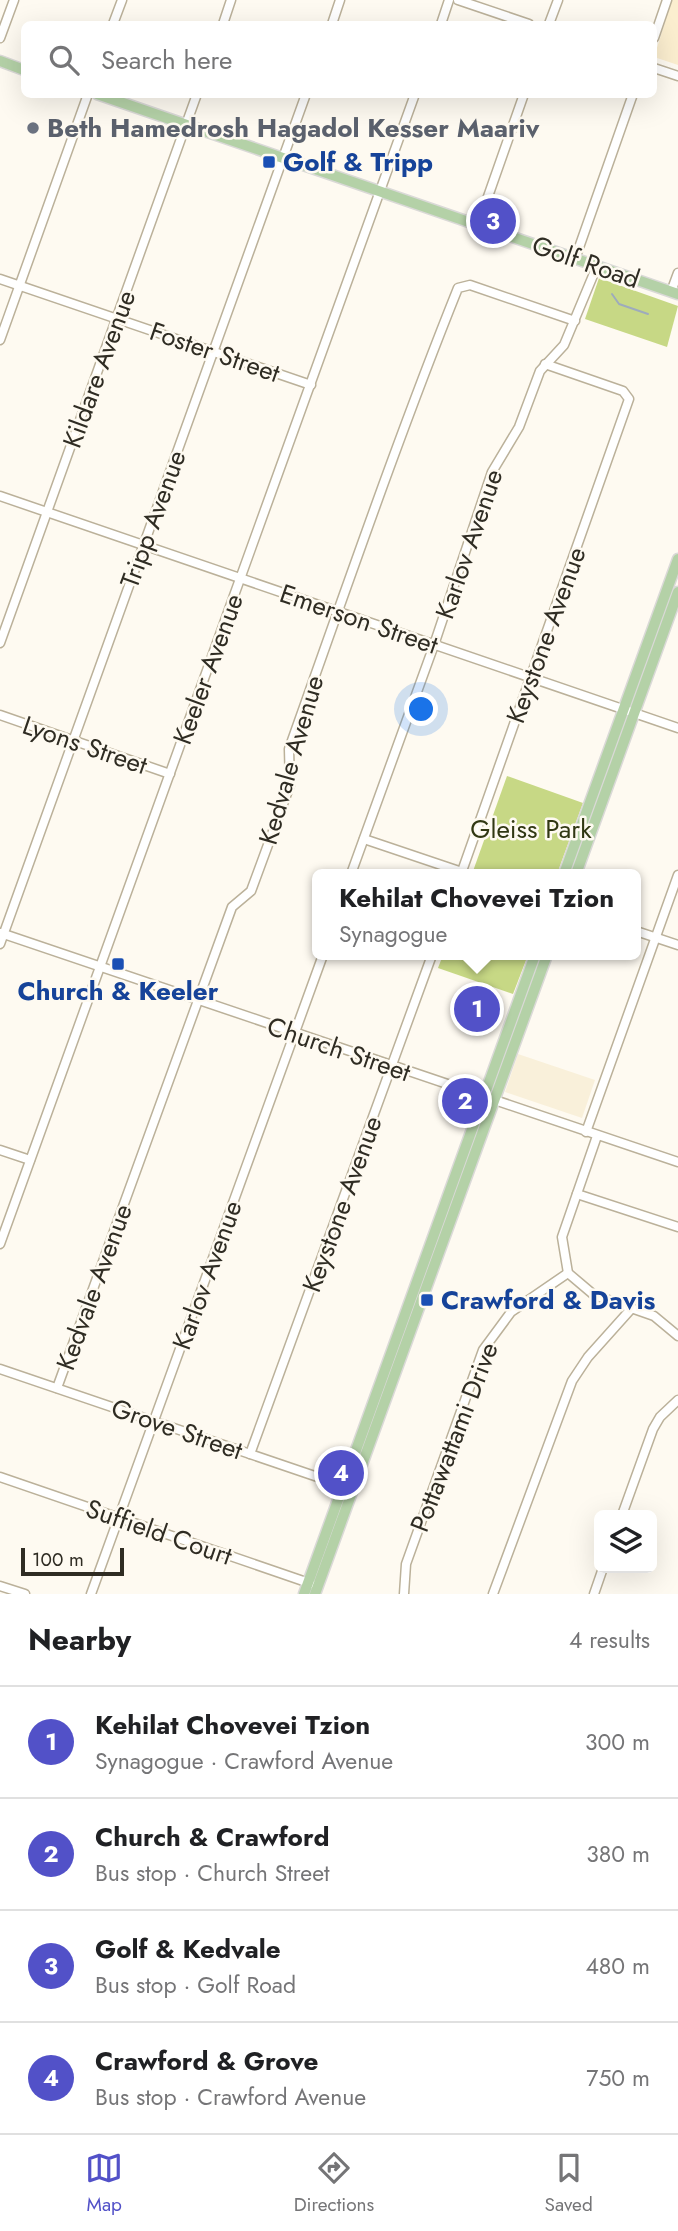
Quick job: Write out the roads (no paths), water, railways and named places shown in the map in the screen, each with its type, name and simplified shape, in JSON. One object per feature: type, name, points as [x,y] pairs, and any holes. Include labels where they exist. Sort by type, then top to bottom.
[{"type":"main road","points":[[0,61],[21,69]]},
{"type":"main road","name":"Golf Road","points":[[108,98],[675,293]]},
{"type":"main road","points":[[578,869],[678,559]]},
{"type":"main road","points":[[566,869],[678,592]]},
{"type":"main road","points":[[304,1594],[314,1588],[488,1100],[533,960]]},
{"type":"main road","points":[[488,1100],[545,960]]},
{"type":"street","points":[[0,38],[14,0]]},
{"type":"street","points":[[114,21],[122,0]]},
{"type":"street","points":[[224,21],[232,0]]},
{"type":"street","points":[[333,21],[340,0]]},
{"type":"street","points":[[442,21],[449,0]]},
{"type":"street","points":[[458,0],[520,21]]},
{"type":"street","points":[[550,21],[558,0]]},
{"type":"street","points":[[657,27],[667,0]]},
{"type":"street","points":[[657,69],[678,76]]},
{"type":"street","points":[[0,340],[87,98]]},
{"type":"street","name":"Kildare Avenue","points":[[0,643],[196,98]]},
{"type":"street","name":"Tripp Avenue","points":[[0,944],[305,98]]},
{"type":"street","name":"Keeler Avenue","points":[[0,1244],[414,98]]},
{"type":"street","points":[[478,225],[523,98]]},
{"type":"street","points":[[575,259],[632,98]]},
{"type":"street","name":"Karlov Avenue","points":[[353,869],[435,645],[492,472],[519,427],[545,364],[559,353],[597,266]]},
{"type":"street","points":[[675,293],[678,273]]},
{"type":"street","name":"Foster Street","points":[[0,279],[311,385]]},
{"type":"street","name":"Kedvale Avenue","points":[[57,1388],[232,907],[251,891],[290,785],[289,749],[408,413],[461,285],[470,285],[575,321]]},
{"type":"street","name":"Keystone Avenue","points":[[462,869],[628,407],[628,396],[619,390],[545,364]]},
{"type":"street","name":"Emerson Street","points":[[0,496],[678,728]]},
{"type":"street","name":"Lyons Street","points":[[0,715],[170,774]]},
{"type":"street","points":[[364,839],[450,869]]},
{"type":"street","points":[[586,1132],[678,875]]},
{"type":"street","points":[[641,932],[678,945]]},
{"type":"street","name":"Church Street","points":[[2,933],[488,1100],[678,1162]]},
{"type":"street","name":"Karlov Avenue","points":[[91,1594],[321,960]]},
{"type":"street","name":"Keystone Avenue","points":[[250,1454],[430,960]]},
{"type":"street","points":[[597,1136],[562,1237],[568,1273],[594,1295],[665,1322],[678,1336]]},
{"type":"street","points":[[0,1150],[30,1160]]},
{"type":"street","points":[[577,1194],[678,1227]]},
{"type":"street","name":"Pottawattami Drive","points":[[404,1594],[407,1564],[483,1350],[510,1312],[568,1273]]},
{"type":"street","points":[[493,1594],[572,1381],[588,1357],[631,1309]]},
{"type":"street","name":"Grove Street","points":[[0,1369],[348,1487]]},
{"type":"street","points":[[624,1510],[653,1429],[660,1417],[678,1400]]},
{"type":"street","name":"Suffield Court","points":[[0,1477],[314,1588]]},
{"type":"street","points":[[594,1594],[601,1573]]},
{"type":"street","points":[[0,1586],[25,1594]]},
{"type":"waterway","points":[[612,294],[619,304],[648,314]]},
{"type":"place","name":"Beth Hamedrosh Hagadol Kesser Maariv","points":[[33,128]]},
{"type":"place","name":"Golf & Tripp","points":[[269,162]]},
{"type":"place","name":"Golf & Kedvale","points":[[493,221]]},
{"type":"place","name":"Church & Keeler","points":[[118,964]]},
{"type":"place","name":"Kehilat Chovevei Tzion","points":[[477,1009]]},
{"type":"place","name":"Church & Crawford","points":[[465,1101]]},
{"type":"place","name":"Crawford & Davis","points":[[427,1300]]},
{"type":"place","name":"Crawford & Grove","points":[[341,1473]]},
{"type":"park label","name":"Gleiss Park","points":[[531,829]]}]
